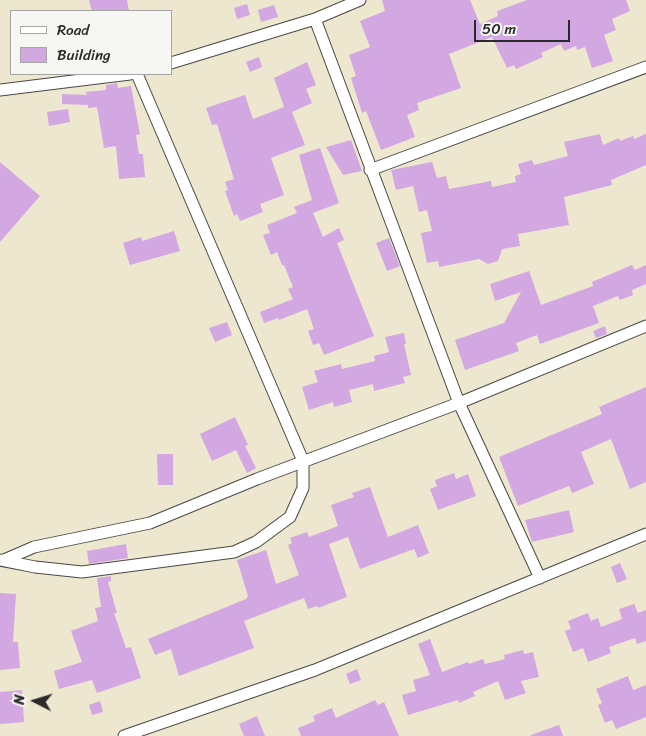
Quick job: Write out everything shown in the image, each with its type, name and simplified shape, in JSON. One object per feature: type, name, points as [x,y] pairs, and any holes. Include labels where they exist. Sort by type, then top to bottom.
[{"type":"street","points":[[172,63],[315,19],[360,0]]},
{"type":"street","points":[[315,19],[370,170],[459,403],[540,578]]},
{"type":"street","points":[[370,170],[646,67]]},
{"type":"street","points":[[0,90],[122,75]]},
{"type":"street","points":[[2,560],[35,567],[82,572],[234,552],[256,542],[290,517],[303,488],[303,461],[137,75]]},
{"type":"street","points":[[2,560],[34,547],[150,523],[303,461],[459,403],[646,326]]},
{"type":"street","points":[[124,736],[314,670],[646,534]]},
{"type":"building","points":[[89,0],[127,0],[129,10],[92,10]]},
{"type":"building","points":[[382,0],[470,0],[480,24],[498,16],[497,11],[527,0],[626,0],[630,11],[612,19],[616,30],[604,35],[613,61],[592,68],[585,47],[577,50],[576,46],[564,51],[561,44],[541,53],[543,57],[516,69],[514,65],[507,68],[492,37],[449,54],[461,88],[417,103],[419,110],[407,115],[415,137],[381,150],[366,111],[362,113],[351,78],[356,76],[349,55],[370,47],[360,21],[385,11]]},
{"type":"building","points":[[247,4],[250,15],[237,19],[234,8]]},
{"type":"building","points":[[274,5],[278,17],[261,22],[258,10]]},
{"type":"building","points":[[259,57],[262,67],[250,72],[246,62]]},
{"type":"building","points":[[307,62],[316,85],[306,89],[312,103],[292,112],[305,145],[271,158],[284,195],[260,204],[263,212],[240,221],[237,214],[234,216],[225,191],[228,190],[225,182],[234,179],[217,124],[212,125],[206,108],[245,95],[253,119],[284,107],[274,78]]},
{"type":"building","points":[[117,83],[118,88],[131,86],[140,134],[136,135],[139,154],[143,154],[145,177],[119,179],[116,146],[104,148],[97,107],[88,108],[88,105],[62,104],[62,94],[87,95],[86,92],[106,90],[106,85]]},
{"type":"building","points":[[68,109],[70,122],[49,126],[47,112]]},
{"type":"building","points":[[600,134],[603,145],[619,138],[620,141],[633,136],[634,139],[646,134],[646,165],[611,180],[612,185],[564,197],[569,225],[518,234],[520,246],[502,249],[498,261],[488,264],[479,259],[439,267],[438,261],[427,263],[421,233],[432,231],[427,210],[419,212],[413,186],[396,190],[391,170],[432,162],[437,178],[446,176],[449,189],[491,181],[492,187],[516,182],[515,176],[521,174],[518,164],[532,160],[534,165],[568,156],[564,142]]},
{"type":"building","points":[[351,140],[362,171],[343,175],[326,147]]},
{"type":"building","points":[[320,148],[339,203],[313,213],[323,237],[339,228],[344,240],[337,243],[374,336],[324,355],[319,343],[313,345],[308,331],[314,329],[307,309],[279,320],[278,318],[264,323],[260,312],[293,299],[288,289],[293,287],[284,265],[282,265],[277,252],[271,255],[263,235],[270,233],[267,225],[297,213],[294,207],[312,200],[299,155]]},
{"type":"building","points":[[0,162],[40,196],[0,242]]},
{"type":"building","points":[[174,231],[180,251],[130,265],[123,243],[141,237],[142,241]]},
{"type":"building","points":[[389,238],[400,266],[387,271],[376,243]]},
{"type":"building","points":[[632,265],[635,270],[646,265],[646,284],[632,290],[633,295],[620,300],[618,296],[593,306],[599,323],[540,344],[537,335],[516,343],[519,351],[465,370],[455,340],[504,323],[521,292],[495,301],[490,284],[529,271],[541,305],[593,286],[592,282]]},
{"type":"building","points":[[227,322],[232,335],[215,342],[209,328]]},
{"type":"building","points":[[605,326],[607,334],[596,338],[593,331]]},
{"type":"building","points":[[404,333],[406,344],[404,344],[411,375],[403,377],[405,383],[374,391],[373,384],[349,390],[352,402],[334,407],[333,402],[309,410],[302,387],[318,382],[314,371],[341,364],[342,369],[375,361],[374,356],[389,352],[385,337]]},
{"type":"building","points":[[646,387],[646,482],[630,489],[611,439],[581,452],[594,484],[572,493],[569,486],[518,506],[499,457],[602,414],[599,407]]},
{"type":"building","points":[[235,417],[248,445],[245,446],[256,468],[247,473],[236,450],[212,461],[200,434]]},
{"type":"building","points":[[157,454],[173,454],[173,485],[158,485]]},
{"type":"building","points":[[454,473],[456,479],[468,474],[476,496],[438,510],[430,489],[437,486],[435,480]]},
{"type":"building","points":[[370,487],[388,537],[418,525],[429,553],[418,558],[414,549],[360,569],[348,537],[329,544],[347,597],[318,608],[317,606],[308,609],[304,598],[244,621],[254,648],[179,676],[171,649],[155,655],[148,639],[246,599],[248,596],[237,560],[266,550],[276,584],[299,575],[288,545],[292,543],[290,538],[307,532],[309,537],[338,526],[331,505],[354,497],[352,493]]},
{"type":"building","points":[[569,510],[574,532],[532,542],[525,520]]},
{"type":"building","points":[[126,544],[128,558],[89,564],[87,551]]},
{"type":"building","points":[[620,563],[627,579],[617,583],[611,567]]},
{"type":"building","points":[[111,576],[111,581],[108,582],[117,613],[114,613],[126,648],[131,647],[141,678],[97,693],[92,680],[59,689],[54,671],[82,662],[71,631],[98,621],[95,608],[101,607],[97,578]]},
{"type":"building","points":[[0,593],[16,594],[13,642],[18,642],[20,668],[0,670]]},
{"type":"building","points":[[634,604],[638,613],[646,610],[646,641],[637,644],[635,638],[609,647],[611,653],[588,662],[583,648],[573,652],[565,631],[571,629],[568,621],[588,613],[591,621],[598,618],[601,627],[622,619],[619,609]]},
{"type":"building","points":[[430,639],[442,672],[468,662],[469,664],[483,659],[485,664],[505,659],[504,655],[523,650],[524,654],[533,652],[539,677],[521,681],[526,693],[505,700],[498,681],[473,692],[475,696],[459,703],[458,700],[408,715],[402,695],[416,691],[413,680],[430,675],[418,644]]},
{"type":"building","points":[[357,669],[361,680],[350,684],[346,674]]},
{"type":"building","points":[[628,676],[633,690],[646,685],[646,717],[616,729],[612,720],[605,723],[598,705],[602,703],[596,689]]},
{"type":"building","points":[[22,690],[24,722],[0,724],[0,692]]},
{"type":"building","points":[[375,700],[378,705],[384,702],[399,736],[301,736],[298,728],[315,721],[313,716],[332,708],[336,718]]},
{"type":"building","points":[[100,701],[103,712],[92,715],[89,705]]},
{"type":"building","points":[[257,716],[265,736],[244,736],[239,724]]},
{"type":"building","points":[[559,725],[563,736],[531,736],[531,735]]}]
